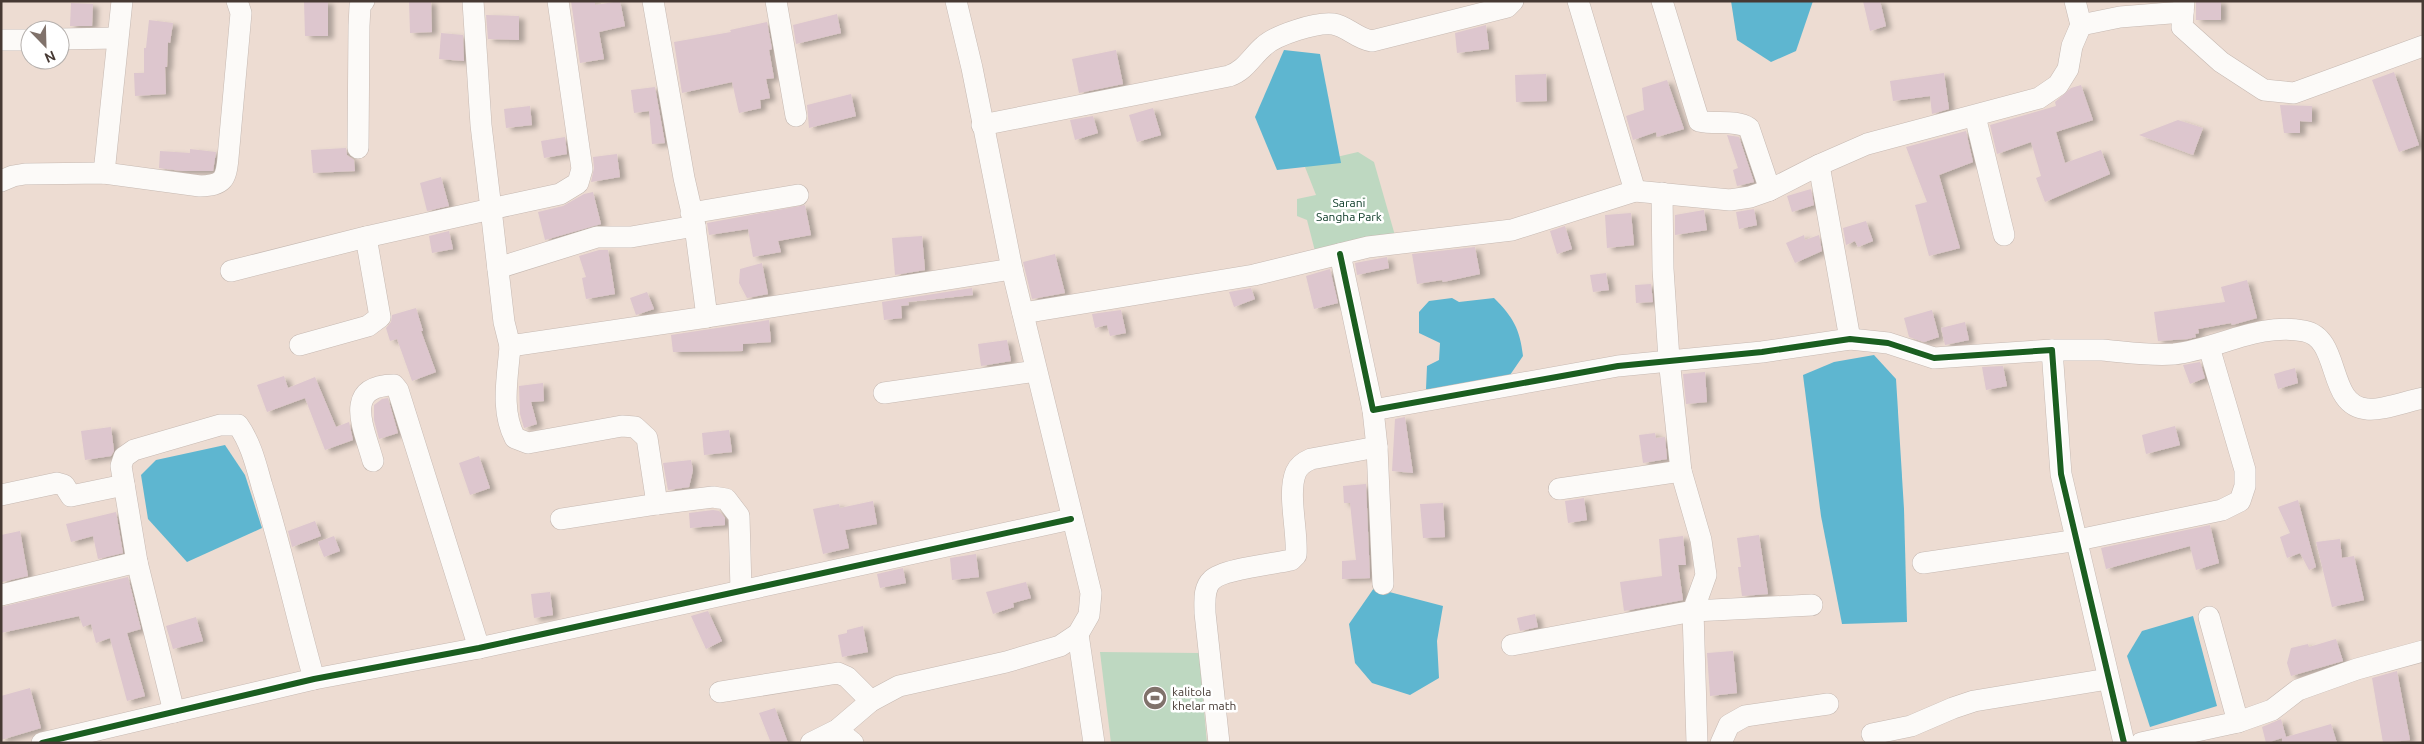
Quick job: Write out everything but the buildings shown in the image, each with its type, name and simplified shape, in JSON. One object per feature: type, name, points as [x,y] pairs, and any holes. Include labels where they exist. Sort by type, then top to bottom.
[{"type":"street","points":[[104,173],[122,1]]},
{"type":"street","points":[[1,181],[25,174],[104,173],[200,186],[210,186],[223,180],[227,166],[241,13],[237,1]]},
{"type":"street","points":[[358,148],[359,26],[360,6],[364,1]]},
{"type":"street","points":[[474,1],[481,126],[504,322],[510,346],[506,408],[509,427],[515,438],[528,443],[622,426],[636,427],[646,438],[657,504]]},
{"type":"street","points":[[231,270],[366,237],[560,194],[578,183],[581,177],[580,152],[558,1]]},
{"type":"street","points":[[653,1],[693,219],[707,317]]},
{"type":"street","points":[[776,1],[796,116]]},
{"type":"street","points":[[811,743],[845,736],[871,701],[899,686],[1006,662],[1060,646],[1078,634],[1089,615],[1091,593],[1071,519],[1012,269],[972,68],[956,1]]},
{"type":"street","points":[[982,125],[1229,76],[1241,71],[1264,46],[1279,36],[1324,24],[1335,24],[1362,40],[1372,41],[1507,8],[1513,1]]},
{"type":"street","points":[[1578,1],[1635,191]]},
{"type":"street","points":[[1662,1],[1698,120],[1712,124],[1743,124],[1750,128],[1770,190]]},
{"type":"street","points":[[1023,313],[1254,275],[1368,247],[1512,230],[1635,191],[1730,200],[1750,197],[1770,190],[1819,165],[1867,144],[2038,98],[2058,85],[2068,69],[2072,46],[2081,25],[2074,1]]},
{"type":"street","points":[[2081,25],[2119,9],[2184,7],[2182,27],[2221,62],[2264,90],[2294,93],[2423,46]]},
{"type":"street","points":[[70,39],[117,38]]},
{"type":"street","points":[[1,40],[20,40]]},
{"type":"street","points":[[1975,116],[2004,235]]},
{"type":"street","points":[[1819,165],[1850,339]]},
{"type":"street","points":[[1662,193],[1663,269],[1669,359],[1681,470],[1701,540],[1706,575],[1694,611],[1697,743]]},
{"type":"street","points":[[498,268],[597,237],[631,237],[693,219],[798,195]]},
{"type":"street","points":[[300,345],[368,326],[380,317],[366,237]]},
{"type":"street","points":[[1340,254],[1373,410],[1377,447],[1383,584]]},
{"type":"street","points":[[510,346],[1012,269]]},
{"type":"street","points":[[1373,410],[1618,366],[1669,359],[1762,352],[1850,339],[1888,343],[1934,358],[2052,350],[2174,354],[2209,347],[2255,333],[2283,328],[2307,331],[2317,338],[2325,349],[2341,390],[2352,405],[2367,410],[2423,398]]},
{"type":"street","points":[[1923,563],[2078,540],[2222,510],[2240,501],[2246,486],[2245,470],[2209,347]]},
{"type":"street","points":[[2052,350],[2061,474],[2078,540],[2124,743]]},
{"type":"street","points":[[884,393],[1036,370]]},
{"type":"street","points":[[372,461],[360,404],[362,396],[371,390],[394,385],[398,390],[479,648]]},
{"type":"street","points":[[174,712],[136,562],[121,466],[124,457],[134,450],[220,425],[238,425],[249,444],[277,532],[296,616],[314,679]]},
{"type":"street","points":[[1219,743],[1205,613],[1205,592],[1211,580],[1224,573],[1291,560],[1296,555],[1297,544],[1293,489],[1296,473],[1302,464],[1310,460],[1377,447]]},
{"type":"street","points":[[1559,489],[1681,470]]},
{"type":"street","points":[[1,495],[57,483],[64,485],[71,496],[124,485]]},
{"type":"street","points":[[561,519],[713,497],[726,499],[739,516],[741,590]]},
{"type":"street","points":[[42,743],[314,679],[479,648],[1071,519]]},
{"type":"street","points":[[1,595],[136,562]]},
{"type":"street","points":[[1512,645],[1694,611],[1812,605]]},
{"type":"street","points":[[2209,617],[2238,722]]},
{"type":"street","points":[[1078,634],[1094,743]]},
{"type":"street","points":[[2141,743],[2238,722],[2272,710],[2298,690],[2357,669],[2423,651]]},
{"type":"street","points":[[720,692],[838,673],[847,677],[871,701]]},
{"type":"street","points":[[1872,734],[1911,726],[1952,708],[1974,701],[2108,679]]},
{"type":"street","points":[[1721,743],[1729,725],[1745,716],[1828,704]]},
{"type":"green space","name":"Sarani Sangha Park","points":[[1358,152],[1374,162],[1396,239],[1316,255],[1307,220],[1297,216],[1297,199],[1316,195],[1305,167],[1315,162]]},
{"type":"green space","name":"kalitola khelar math","points":[[1100,652],[1199,653],[1207,743],[1111,743]]},
{"type":"water","points":[[1731,1],[1813,1],[1796,51],[1771,62],[1737,40]]},
{"type":"water","points":[[1284,50],[1320,54],[1341,163],[1277,170],[1255,117]]},
{"type":"water","points":[[1452,298],[1459,302],[1494,298],[1506,311],[1518,331],[1523,356],[1510,375],[1445,390],[1426,389],[1427,366],[1439,360],[1440,343],[1419,333],[1419,312],[1429,301]]},
{"type":"water","points":[[1874,355],[1896,379],[1904,509],[1907,622],[1842,624],[1821,516],[1803,375],[1834,362]]},
{"type":"water","points":[[225,445],[245,475],[262,528],[187,562],[148,519],[141,475],[156,460]]},
{"type":"water","points":[[1374,588],[1443,606],[1437,641],[1439,678],[1410,695],[1372,683],[1355,663],[1349,624]]},
{"type":"water","points":[[2193,616],[2217,706],[2150,727],[2127,656],[2142,631]]},
{"type":"cycle path","points":[[1340,254],[1373,410],[1618,366],[1762,352],[1850,339],[1888,343],[1934,358],[2052,350],[2061,474],[2124,743]]},
{"type":"cycle path","points":[[42,743],[314,679],[479,648],[1071,519]]},
{"type":"place","name":"kalitola khelar math","points":[[1155,698]]}]
